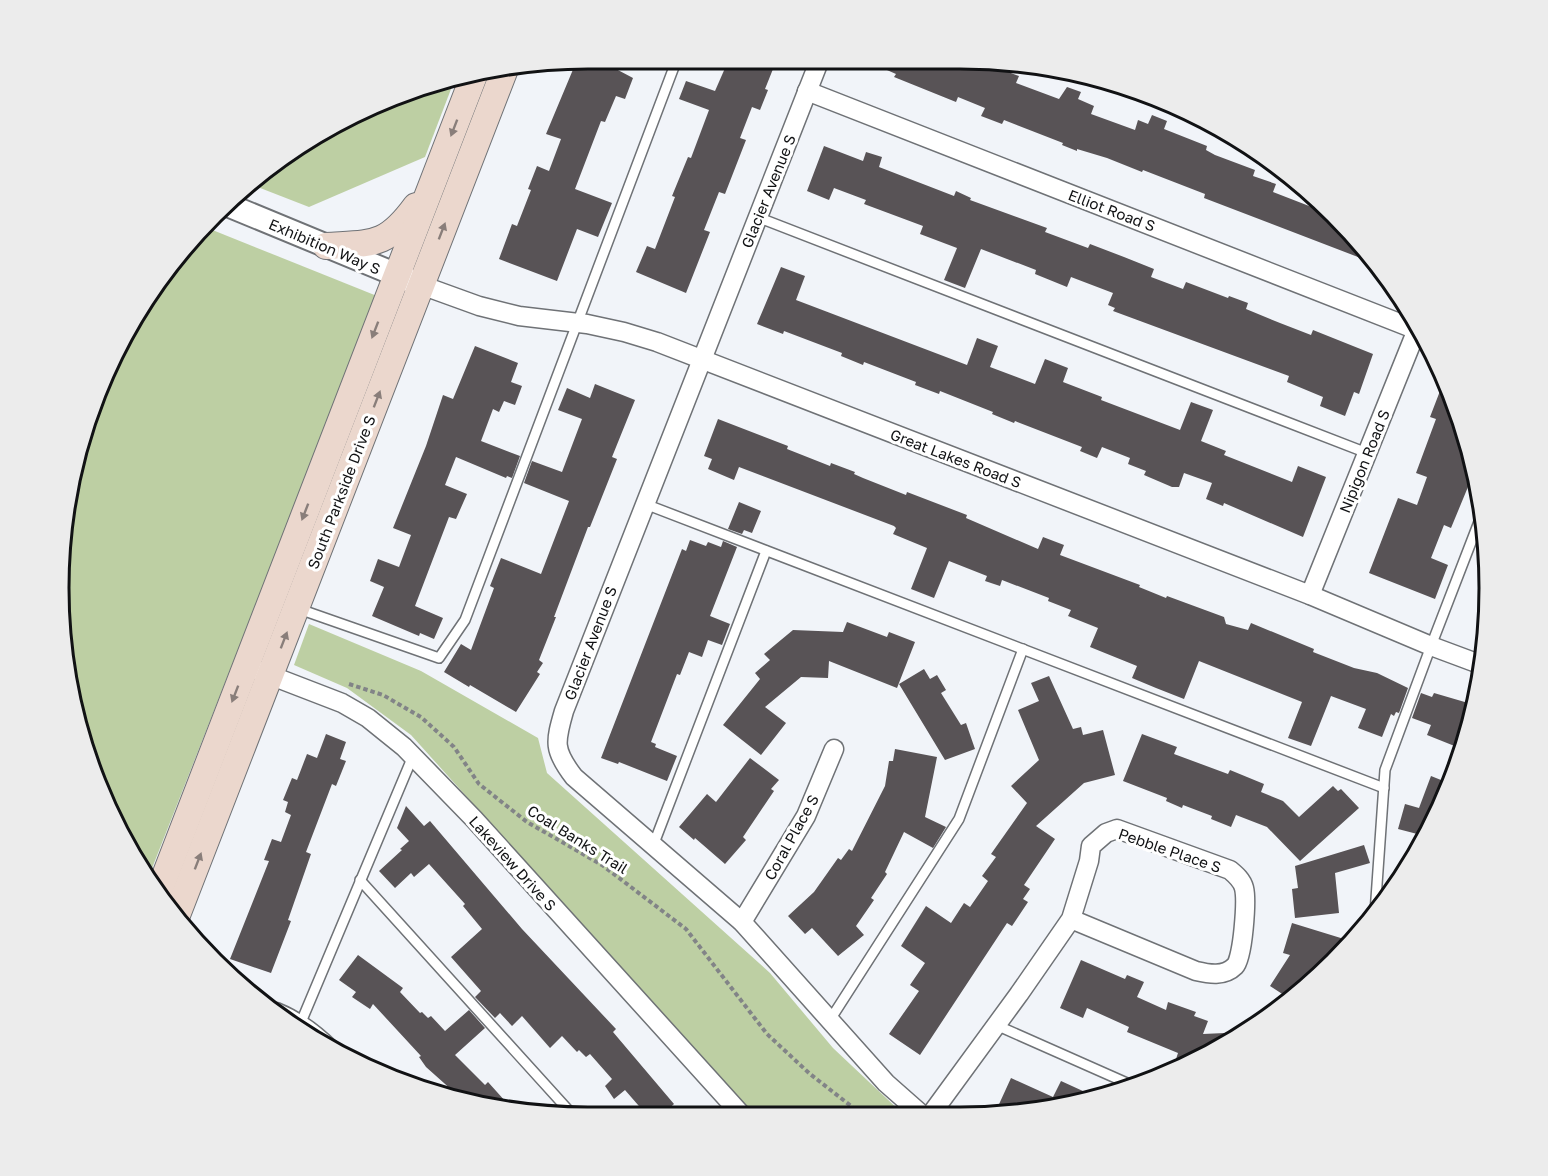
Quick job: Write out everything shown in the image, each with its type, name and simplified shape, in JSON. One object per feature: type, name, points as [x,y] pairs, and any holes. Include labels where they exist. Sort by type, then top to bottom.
[{"type":"main road","name":"South Parkside Drive S","points":[[180,908],[503,76]]},
{"type":"main road","name":"South Parkside Drive S","points":[[162,884],[472,83]]},
{"type":"main road","points":[[326,246],[377,242],[389,236],[409,216],[432,184]]},
{"type":"street","name":"Glacier Avenue S","points":[[816,69],[564,711],[557,737],[561,760],[574,777],[742,922],[886,1083],[913,1107]]},
{"type":"street","name":"Elliot Road S","points":[[807,90],[1406,324]]},
{"type":"street","name":"Exhibition Way S","points":[[235,208],[421,285]]},
{"type":"street","name":"Great Lakes Road S","points":[[421,285],[479,306],[519,316],[577,323],[624,332],[657,342],[1310,595],[1474,662]]},
{"type":"street","name":"Nipigon Road S","points":[[1310,595],[1414,338]]},
{"type":"street","name":"Lakeview Drive S","points":[[246,666],[342,703],[368,718],[413,756],[474,819],[735,1107]]},
{"type":"street","name":"Coral Place S","points":[[742,922],[806,816],[834,750]]},
{"type":"street","name":"Pebble Place S","points":[[936,1107],[1071,919],[1089,861],[1091,846],[1106,833],[1117,829],[1230,870],[1245,889],[1243,950],[1237,965],[1226,972],[1213,975],[1196,971],[1071,919]]},
{"type":"lane","points":[[296,608],[440,658],[465,620],[673,69]]},
{"type":"lane","points":[[758,217],[1367,453]]},
{"type":"lane","points":[[645,504],[1384,788]]},
{"type":"lane","points":[[1376,898],[1385,770],[1476,530]]},
{"type":"lane","points":[[653,846],[766,550]]},
{"type":"lane","points":[[830,1020],[959,819],[1023,649]]},
{"type":"lane","points":[[301,1021],[413,756]]},
{"type":"lane","points":[[360,880],[566,1106]]},
{"type":"lane","points":[[996,1025],[1122,1081]]},
{"type":"path","name":"Coal Banks Trail","points":[[343,682],[383,695],[422,717],[454,747],[479,784],[526,822],[602,865],[686,929],[767,1034],[810,1074],[852,1107]]},
{"type":"green space","points":[[452,88],[425,157],[309,207],[259,187],[300,156],[358,123],[389,109]]},
{"type":"green space","points":[[213,230],[377,296],[152,869],[123,818],[97,755],[79,689],[73,656],[69,588],[73,520],[87,454],[109,389],[123,358],[156,300],[176,272]]},
{"type":"green space","points":[[309,624],[421,671],[538,738],[547,773],[770,973],[833,1048],[896,1107],[747,1107],[411,735],[347,688],[294,665]]},
{"type":"building","points":[[573,69],[616,69],[633,78],[625,99],[616,96],[605,122],[601,121],[575,189],[612,203],[598,237],[577,229],[557,281],[499,259],[512,224],[517,226],[531,190],[528,189],[537,166],[549,171],[561,139],[546,134]]},
{"type":"building","points":[[725,69],[773,69],[760,110],[752,107],[740,138],[746,140],[725,194],[719,192],[704,230],[710,232],[686,293],[636,272],[647,246],[655,249],[675,197],[672,196],[688,157],[691,158],[709,110],[679,99],[686,81],[715,91]]},
{"type":"building","points":[[885,69],[1006,71],[1019,76],[1016,83],[1059,99],[1067,87],[1081,92],[1078,99],[1094,106],[1091,114],[1135,130],[1138,120],[1148,124],[1152,115],[1167,121],[1164,129],[1207,146],[1206,150],[1215,155],[1255,170],[1253,176],[1276,184],[1273,192],[1312,207],[1360,258],[1204,198],[1205,194],[1143,170],[1142,172],[1107,158],[1077,149],[1077,151],[1062,145],[1063,143],[1004,120],[1002,124],[981,116],[985,108],[958,97],[956,102],[894,77],[896,74]]},
{"type":"building","points":[[824,146],[863,161],[866,152],[882,157],[879,167],[954,196],[956,191],[971,198],[970,200],[1047,228],[1045,232],[1088,248],[1090,244],[1154,269],[1151,277],[1183,289],[1186,282],[1228,298],[1229,296],[1248,303],[1246,309],[1280,323],[1311,335],[1313,330],[1373,354],[1359,394],[1354,392],[1345,416],[1320,406],[1323,397],[1287,382],[1289,376],[1113,311],[1115,308],[1108,305],[1113,293],[1071,277],[1067,287],[1035,274],[1036,270],[981,249],[965,288],[944,280],[957,248],[920,234],[923,226],[864,204],[866,200],[834,188],[829,200],[807,191]]},
{"type":"building","points":[[781,267],[805,276],[796,300],[967,365],[977,338],[998,346],[990,367],[1035,384],[1045,359],[1068,368],[1063,382],[1102,397],[1101,400],[1180,430],[1191,402],[1213,410],[1201,441],[1226,451],[1224,455],[1292,482],[1298,466],[1326,477],[1303,537],[1224,503],[1223,506],[1206,499],[1212,483],[1184,473],[1179,487],[1172,487],[1144,475],[1146,471],[1128,464],[1130,458],[1102,447],[1097,458],[1080,451],[1082,447],[1015,421],[1014,423],[940,391],[939,394],[915,385],[916,382],[864,362],[863,365],[841,356],[842,353],[784,331],[783,334],[757,324]]},
{"type":"building","points":[[475,346],[518,363],[511,382],[522,386],[515,405],[504,401],[499,412],[493,409],[481,441],[520,456],[512,478],[507,476],[506,478],[456,457],[445,485],[467,494],[456,519],[449,517],[415,606],[443,618],[434,639],[420,633],[419,636],[372,616],[384,587],[370,581],[378,559],[399,567],[411,535],[393,528],[426,446],[443,395],[453,399]]},
{"type":"building","points":[[595,384],[635,400],[612,457],[617,459],[590,527],[588,527],[539,660],[543,663],[537,672],[540,674],[516,712],[444,672],[461,644],[471,650],[494,588],[490,586],[501,558],[541,574],[569,501],[524,483],[532,461],[562,472],[582,419],[558,410],[567,388],[590,398]]},
{"type":"building","points":[[1440,391],[1451,421],[1469,485],[1451,528],[1444,525],[1431,558],[1448,565],[1435,599],[1369,573],[1398,498],[1417,505],[1427,477],[1416,473],[1436,419],[1430,417]]},
{"type":"building","points":[[718,419],[788,446],[787,449],[830,466],[831,463],[906,495],[907,492],[967,515],[966,518],[1038,549],[1043,537],[1064,545],[1060,555],[1140,585],[1139,587],[1166,598],[1167,596],[1224,617],[1226,624],[1248,630],[1251,623],[1314,649],[1313,652],[1354,668],[1377,673],[1408,688],[1399,713],[1396,712],[1394,716],[1391,714],[1382,737],[1358,728],[1366,709],[1331,696],[1311,746],[1288,738],[1302,702],[1199,661],[1184,699],[1156,688],[1132,678],[1137,666],[1090,647],[1098,628],[1068,616],[1071,610],[1048,601],[1049,598],[1002,580],[1000,586],[985,581],[987,576],[949,561],[934,598],[911,589],[927,548],[893,534],[896,528],[894,526],[739,467],[734,480],[708,469],[712,459],[704,456]]},
{"type":"building","points":[[739,502],[761,511],[752,533],[744,530],[742,534],[728,529]]},
{"type":"building","points":[[690,540],[706,546],[708,542],[721,547],[723,541],[737,547],[710,616],[730,624],[722,645],[708,640],[702,657],[689,652],[680,675],[677,674],[651,742],[656,744],[655,747],[677,756],[667,781],[619,762],[618,764],[601,758],[682,549],[686,551]]},
{"type":"building","points":[[847,622],[887,637],[889,632],[915,642],[897,688],[829,661],[828,678],[801,677],[765,707],[786,723],[761,755],[723,725],[760,679],[755,673],[770,660],[764,654],[793,630],[843,632]]},
{"type":"building","points":[[924,669],[930,679],[937,675],[946,690],[941,693],[961,725],[966,723],[975,749],[945,760],[899,684]]},
{"type":"building","points":[[1049,676],[1073,729],[1081,727],[1083,735],[1103,730],[1115,775],[1084,783],[1036,826],[1055,839],[1024,885],[1030,889],[1023,899],[1028,902],[1012,926],[1007,923],[920,1055],[889,1034],[919,991],[910,985],[925,963],[901,946],[926,906],[951,923],[964,903],[970,907],[988,881],[982,876],[996,857],[991,854],[1027,803],[1011,786],[1039,760],[1018,710],[1039,701],[1031,683]]},
{"type":"building","points":[[1421,693],[1432,697],[1434,693],[1466,702],[1454,746],[1427,735],[1431,725],[1412,718]]},
{"type":"building","points":[[326,734],[346,742],[340,759],[346,761],[336,786],[332,784],[306,852],[311,854],[288,920],[291,921],[271,973],[230,959],[269,861],[264,860],[272,839],[281,842],[291,815],[285,812],[288,802],[283,800],[292,778],[297,780],[307,754],[317,758]]},
{"type":"building","points":[[1142,734],[1177,747],[1174,754],[1228,774],[1230,770],[1264,784],[1261,792],[1283,801],[1299,817],[1333,786],[1338,791],[1341,789],[1359,808],[1300,861],[1267,827],[1236,815],[1231,827],[1211,819],[1212,816],[1183,805],[1182,808],[1166,801],[1167,798],[1123,781]]},
{"type":"building","points":[[895,749],[937,757],[925,817],[946,827],[933,848],[904,832],[885,872],[887,874],[871,898],[874,900],[856,926],[864,935],[838,956],[812,928],[805,934],[788,916],[814,892],[838,858],[841,860],[849,849],[852,851],[885,786],[889,761],[893,761]]},
{"type":"building","points":[[750,758],[779,780],[771,789],[774,791],[743,837],[746,840],[725,864],[679,827],[707,794],[716,802]]},
{"type":"building","points":[[1431,776],[1442,780],[1417,834],[1398,829],[1405,804],[1419,808]]},
{"type":"building","points":[[406,806],[424,826],[430,821],[522,929],[616,1029],[613,1032],[674,1104],[671,1107],[640,1107],[625,1090],[614,1099],[605,1086],[612,1079],[590,1054],[586,1057],[579,1050],[577,1052],[562,1036],[550,1048],[522,1016],[512,1026],[500,1013],[495,1018],[475,997],[481,991],[451,957],[482,929],[463,906],[465,904],[429,864],[414,877],[411,873],[395,888],[379,871],[409,841],[397,828]]},
{"type":"building","points":[[1364,845],[1370,863],[1335,873],[1339,913],[1295,918],[1292,889],[1298,888],[1295,866]]},
{"type":"building","points":[[1292,923],[1342,938],[1283,994],[1270,986],[1290,955],[1283,953]]},
{"type":"building","points":[[358,955],[403,988],[400,992],[420,1013],[422,1012],[428,1018],[431,1016],[445,1031],[469,1010],[485,1028],[455,1055],[485,1085],[488,1082],[504,1100],[449,1087],[426,1067],[419,1057],[421,1056],[373,1004],[370,1009],[352,997],[356,992],[339,980]]},
{"type":"building","points":[[1081,960],[1125,979],[1127,975],[1144,982],[1137,997],[1166,1010],[1168,1002],[1196,1012],[1194,1016],[1208,1021],[1203,1034],[1227,1033],[1176,1059],[1178,1053],[1127,1032],[1129,1027],[1087,1008],[1083,1018],[1060,1008]]},
{"type":"building","points":[[1011,1078],[1053,1097],[1061,1081],[1084,1091],[1028,1103],[998,1106]]}]
